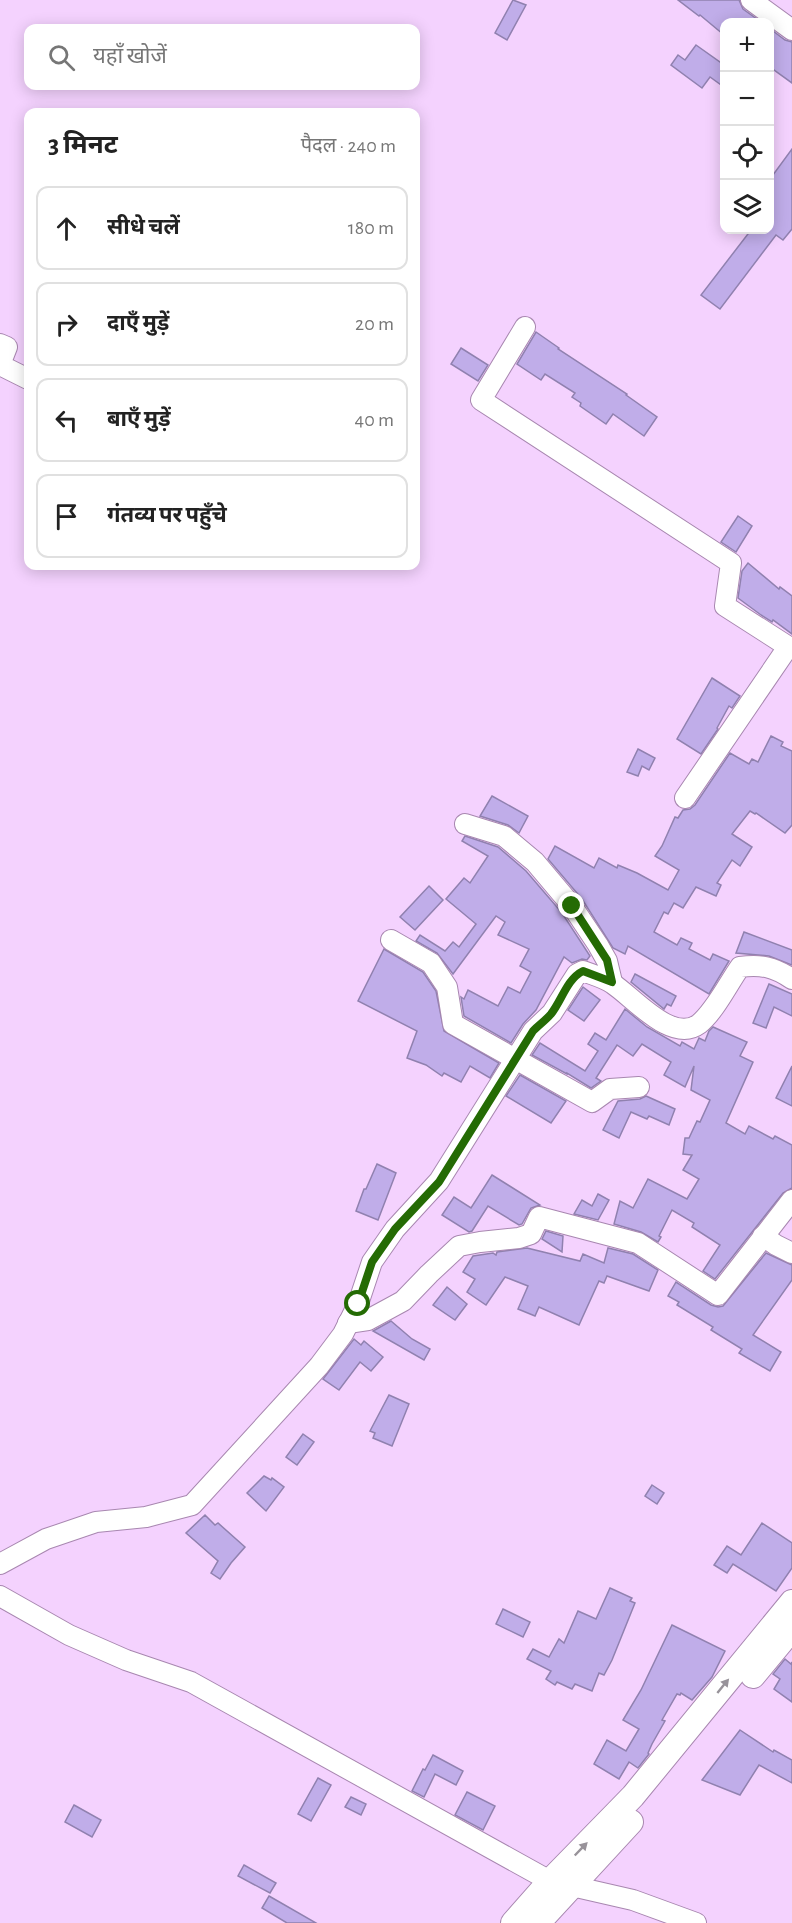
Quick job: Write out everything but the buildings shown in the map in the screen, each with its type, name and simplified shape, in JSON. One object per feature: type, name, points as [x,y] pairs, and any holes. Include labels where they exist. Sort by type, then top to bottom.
[{"type":"main road","points":[[538,1923],[561,1883],[792,1602]]},
{"type":"main road","points":[[513,1923],[561,1883],[647,1804],[792,1629]]},
{"type":"street","points":[[751,0],[792,30]]},
{"type":"street","points":[[525,327],[481,400],[731,563],[725,606],[790,648],[685,798]]},
{"type":"street","points":[[0,344],[7,347],[0,365],[24,377]]},
{"type":"street","points":[[465,824],[504,836],[536,862],[566,899],[598,945],[607,960],[612,982]]},
{"type":"street","points":[[391,940],[431,963],[447,987],[453,1024],[592,1102],[610,1089],[639,1088]]},
{"type":"street","points":[[0,1564],[46,1539],[96,1522],[146,1516],[192,1505],[319,1366],[343,1334],[358,1304],[372,1262],[395,1229],[439,1182],[533,1031],[552,1013],[577,974],[583,971],[612,982],[633,1001],[671,1027],[686,1030],[698,1025],[708,1016],[740,967],[756,964],[782,972],[792,979]]},
{"type":"street","points":[[348,1323],[368,1320],[403,1301],[459,1246],[519,1238],[531,1234],[539,1217],[638,1243],[718,1295],[792,1200]]},
{"type":"street","points":[[763,1236],[792,1252]]},
{"type":"street","points":[[0,1596],[69,1635],[126,1660],[191,1682],[561,1883],[633,1900],[696,1923]]},
{"type":"route","points":[[358,1304],[372,1262],[395,1229],[439,1182],[533,1031],[552,1013],[572,980],[583,971],[612,982],[607,960],[572,906]]}]
